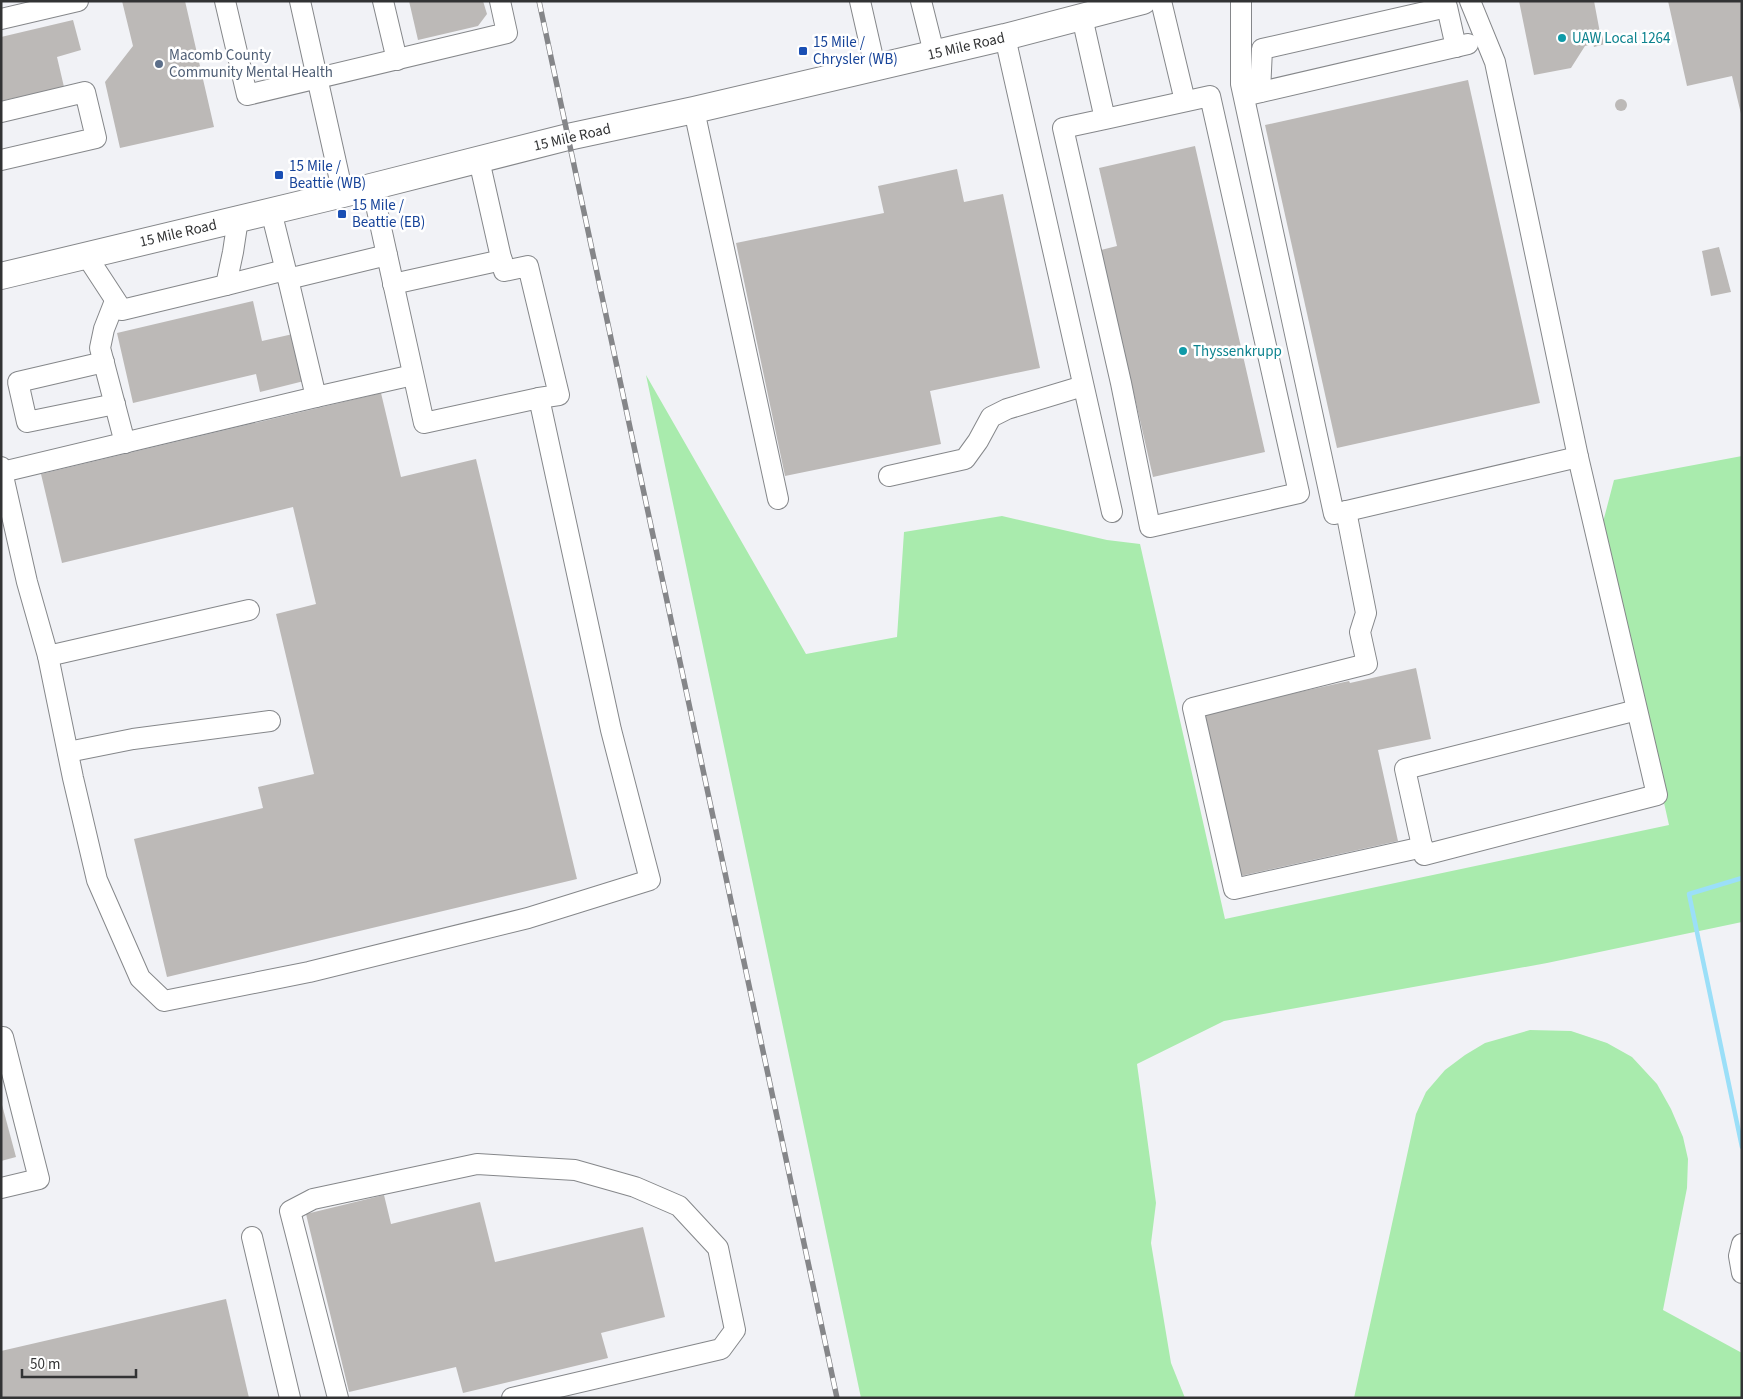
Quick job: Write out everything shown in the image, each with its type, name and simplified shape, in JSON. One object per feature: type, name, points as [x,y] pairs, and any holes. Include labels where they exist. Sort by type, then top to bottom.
[{"type":"main road","name":"15 Mile Road","points":[[1,276],[344,194],[568,137],[694,110],[1005,37],[1143,1]]},
{"type":"street","points":[[1,19],[78,1]]},
{"type":"street","points":[[225,1],[247,95],[507,33],[500,1]]},
{"type":"street","points":[[300,1],[344,194]]},
{"type":"street","points":[[382,1],[397,60]]},
{"type":"street","points":[[860,1],[875,67]]},
{"type":"street","points":[[920,1],[934,53]]},
{"type":"street","points":[[1161,1],[1186,101]]},
{"type":"street","points":[[1240,1],[1241,84],[1251,94]]},
{"type":"street","points":[[1470,1],[1495,62],[1578,457],[1657,794],[1424,855],[1405,769],[1637,710]]},
{"type":"street","points":[[1456,47],[1447,7],[1262,49],[1251,94],[1334,514],[1578,457]]},
{"type":"street","points":[[1082,17],[1105,119]]},
{"type":"street","points":[[1005,37],[1112,512]]},
{"type":"street","points":[[1251,94],[1486,40]]},
{"type":"street","points":[[1,112],[85,92],[96,138],[1,160]]},
{"type":"street","points":[[1210,96],[1299,493],[1150,526],[1121,382],[1063,128],[1105,119],[1210,96]]},
{"type":"street","points":[[694,110],[778,499]]},
{"type":"street","points":[[372,187],[424,423],[559,395],[528,266],[504,271],[478,160]]},
{"type":"street","points":[[271,211],[316,397]]},
{"type":"street","points":[[226,285],[234,252],[238,219]]},
{"type":"street","points":[[86,255],[122,310],[226,285],[387,255]]},
{"type":"street","points":[[393,284],[502,260]]},
{"type":"street","points":[[115,301],[104,329],[100,348],[125,443]]},
{"type":"street","points":[[104,362],[18,382],[27,422],[115,404]]},
{"type":"street","points":[[414,375],[2,470],[27,582],[48,656],[97,880],[140,978],[164,1000],[309,972],[528,918],[650,880],[611,730],[539,398]]},
{"type":"street","points":[[888,476],[965,459],[991,417],[1007,409],[1083,386]]},
{"type":"street","points":[[1346,511],[1366,613],[1360,632],[1367,664],[1193,708],[1234,889],[1423,847]]},
{"type":"street","points":[[48,656],[249,610]]},
{"type":"street","points":[[68,752],[133,739],[270,721]]},
{"type":"street","points":[[1,1038],[3,1037],[39,1179],[1,1188]]},
{"type":"street","points":[[338,1398],[290,1211],[313,1199],[478,1164],[575,1170],[635,1186],[679,1206],[718,1248],[735,1330],[721,1349],[520,1397]]},
{"type":"street","points":[[252,1237],[290,1398]]},
{"type":"street","points":[[1742,1244],[1739,1256],[1742,1273]]},
{"type":"green space","points":[[646,375],[806,654],[897,637],[904,532],[1002,516],[1107,540],[1140,544],[1225,919],[1669,825],[1602,526],[1614,480],[1742,456],[1742,922],[1547,963],[1224,1021],[1137,1064],[1156,1203],[1151,1243],[1171,1363],[1185,1398],[861,1398]]},
{"type":"green space","points":[[1530,1030],[1571,1031],[1607,1043],[1632,1057],[1657,1084],[1671,1109],[1683,1137],[1688,1159],[1687,1188],[1663,1310],[1742,1353],[1742,1398],[1354,1398],[1416,1114],[1426,1092],[1445,1070],[1485,1043]]},
{"type":"building","name":"Macomb County Community Mental Health","points":[[122,1],[185,1],[214,127],[120,148],[105,82],[133,46]]},
{"type":"building","points":[[409,1],[483,1],[487,14],[478,26],[418,40]]},
{"type":"building","name":"UAW Local 1264","points":[[1519,1],[1594,1],[1600,33],[1602,32],[1605,44],[1594,47],[1593,44],[1585,46],[1571,68],[1534,75]]},
{"type":"building","points":[[1668,1],[1742,1],[1742,118],[1732,76],[1687,86]]},
{"type":"building","points":[[73,20],[81,50],[57,57],[64,87],[1,101],[1,37]]},
{"type":"building","points":[[1468,80],[1540,403],[1337,448],[1265,125]]},
{"type":"building","points":[[1619,99],[1623,99],[1627,105],[1623,111],[1619,111],[1615,107],[1615,103]]},
{"type":"building","name":"Thyssenkrupp","points":[[1195,146],[1265,452],[1153,477],[1101,250],[1117,246],[1099,168]]},
{"type":"building","points":[[957,169],[964,202],[1003,194],[1040,368],[930,391],[941,444],[785,476],[736,243],[884,213],[878,186]]},
{"type":"building","points":[[1719,247],[1731,292],[1711,296],[1702,251]]},
{"type":"building","points":[[253,301],[262,341],[293,334],[304,381],[260,392],[256,374],[133,403],[117,333]]},
{"type":"building","points":[[381,393],[401,477],[476,459],[577,879],[167,977],[134,839],[263,808],[258,787],[314,774],[276,614],[316,604],[293,507],[62,563],[41,474]]},
{"type":"building","points":[[1416,668],[1431,739],[1378,750],[1398,841],[1236,877],[1200,714]]},
{"type":"building","points":[[1,1101],[16,1157],[1,1161]]},
{"type":"building","points":[[384,1195],[391,1224],[480,1202],[495,1262],[643,1227],[665,1317],[601,1333],[608,1358],[463,1393],[456,1367],[349,1392],[306,1214]]},
{"type":"building","points":[[226,1299],[249,1398],[1,1398],[1,1351]]},
{"type":"waterway","points":[[1742,878],[1689,894],[1742,1147]]},
{"type":"railway","points":[[539,1],[837,1398]]},
{"type":"place","name":"UAW Local 1264","points":[[1562,38]]},
{"type":"place","name":"15 Mile / Chrysler (WB)","points":[[803,51]]},
{"type":"place","name":"Macomb County Community Mental Health","points":[[159,64]]},
{"type":"place","name":"15 Mile / Beattie (WB)","points":[[279,175]]},
{"type":"place","name":"15 Mile / Beattie (EB)","points":[[342,214]]},
{"type":"place","name":"Thyssenkrupp","points":[[1183,351]]}]
